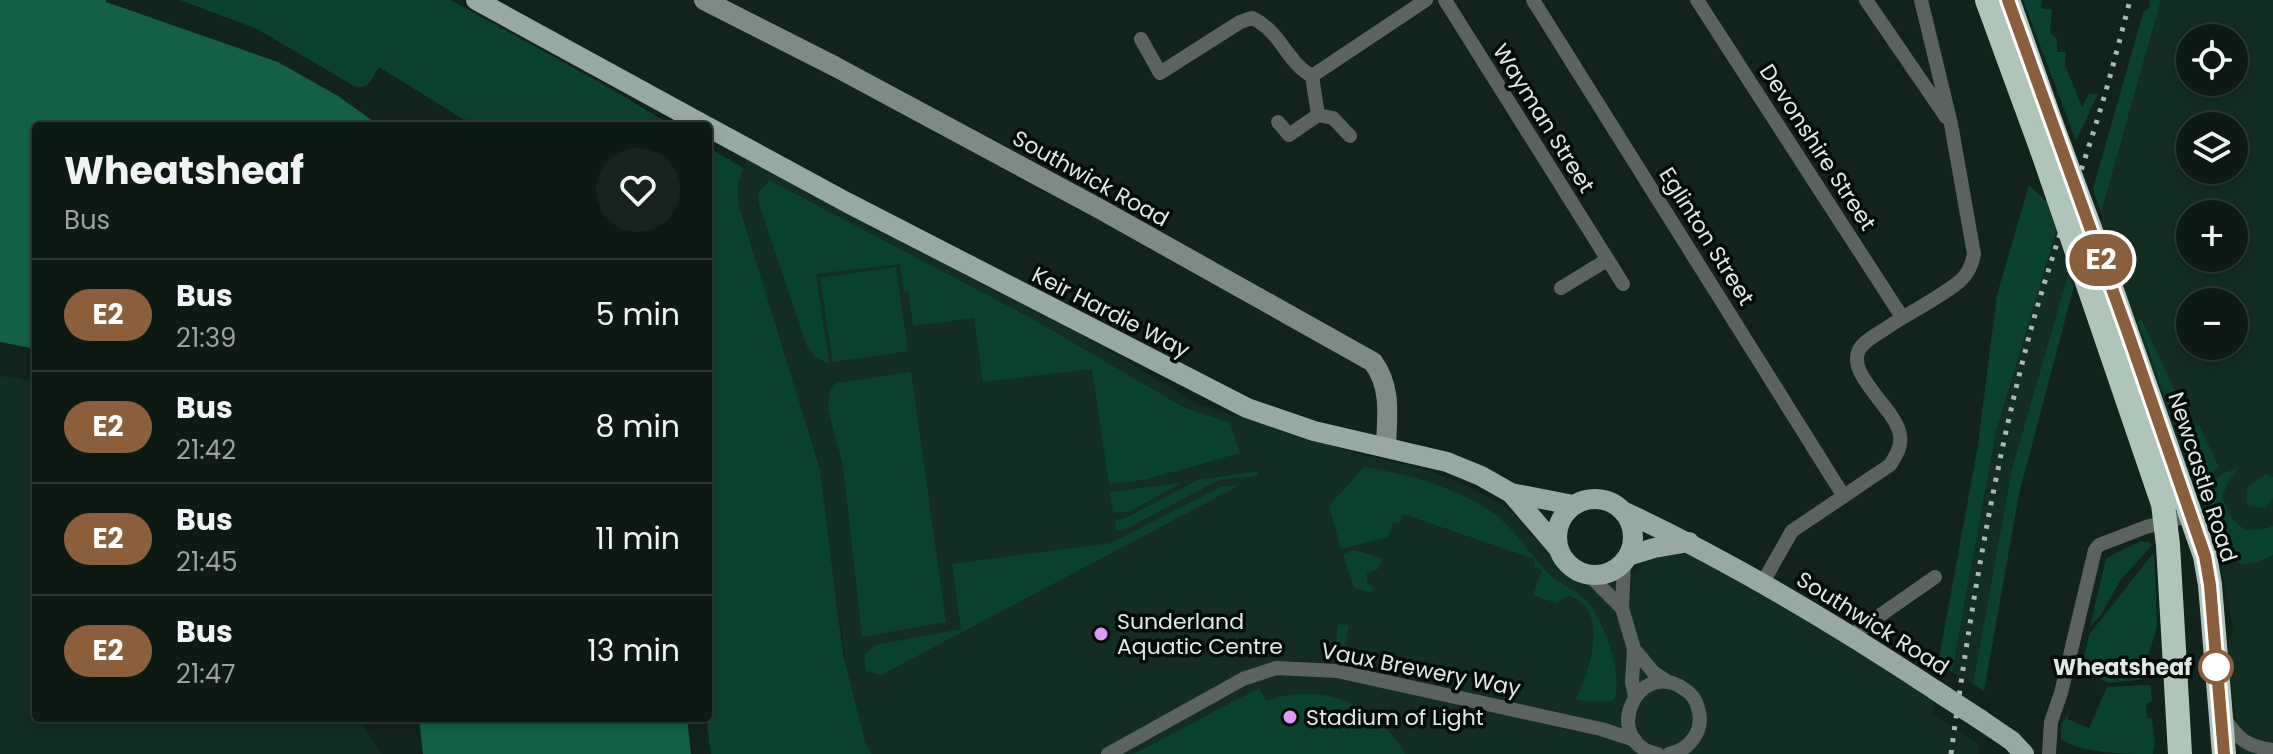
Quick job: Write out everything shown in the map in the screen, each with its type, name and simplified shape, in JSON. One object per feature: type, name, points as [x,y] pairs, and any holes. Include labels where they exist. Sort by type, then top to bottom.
[{"type":"highway","points":[[1987,0],[2148,452],[2163,504],[2180,754]]},
{"type":"highway","name":"Newcastle Road","points":[[2008,0],[2205,556],[2224,754]]},
{"type":"main road","name":"Keir Hardie Way","points":[[476,0],[700,122]]},
{"type":"main road","name":"Keir Hardie Way","points":[[712,129],[848,203],[1247,408],[1314,431],[1447,462],[1511,493]]},
{"type":"main road","points":[[1511,493],[1573,505]]},
{"type":"main road","points":[[1511,493],[1558,548],[1570,567],[1589,575],[1608,573],[1626,559],[1654,548],[1689,542]]},
{"type":"main road","points":[[1558,548],[1559,524],[1564,513],[1583,500],[1605,500],[1625,512],[1633,533],[1626,559]]},
{"type":"main road","name":"Southwick Road","points":[[1625,512],[1763,582],[1852,635],[2018,747],[2041,754]]},
{"type":"street","points":[[1312,76],[1426,0]]},
{"type":"street","name":"Wayman Street","points":[[1445,0],[1623,284]]},
{"type":"street","name":"Eglinton Street","points":[[1533,0],[1843,495]]},
{"type":"street","name":"Devonshire Street","points":[[1697,0],[1902,317]]},
{"type":"street","points":[[1866,0],[1951,124]]},
{"type":"street","points":[[1763,582],[1792,531],[1890,465],[1898,452],[1900,436],[1896,424],[1860,372],[1857,361],[1859,351],[1866,342],[1902,317],[1962,280],[1971,267],[1974,254],[1951,124],[1921,0]]},
{"type":"street","name":"Southwick Road","points":[[714,3],[1100,209],[1373,362],[1382,374],[1387,389],[1386,447]]},
{"type":"street","points":[[1141,39],[1160,73],[1240,22],[1252,18],[1268,25],[1301,70],[1312,76]]},
{"type":"street","points":[[1312,76],[1318,115]]},
{"type":"street","points":[[1278,122],[1289,135],[1318,115],[1333,118],[1350,136]]},
{"type":"street","points":[[1561,288],[1607,260]]},
{"type":"street","points":[[2049,754],[2051,722],[2061,693],[2095,550],[2099,545],[2146,527],[2192,515]]},
{"type":"street","points":[[1626,559],[1622,608],[1634,649],[1632,682],[1635,696]]},
{"type":"street","points":[[1589,575],[1622,608]]},
{"type":"street","points":[[1852,635],[1935,577]]},
{"type":"street","points":[[1634,649],[1654,673],[1680,685],[1696,701],[1700,720],[1694,746],[1669,754]]},
{"type":"street","name":"Vaux Brewery Way","points":[[1108,754],[1243,679],[1271,668],[1337,671],[1601,729],[1635,740],[1643,748],[1658,754]]},
{"type":"street","points":[[1635,740],[1627,719],[1635,696],[1645,687],[1669,682]]},
{"type":"street","points":[[2219,711],[2235,734],[2251,747],[2273,750]]},
{"type":"street","points":[[1601,729],[1627,719]]},
{"type":"shaded area","points":[[0,0],[106,0],[278,62],[338,96],[374,122],[32,122],[32,348],[0,342]]},
{"type":"shaded area","points":[[180,0],[451,0],[666,122],[468,122],[379,67],[367,85],[354,86],[257,29]]},
{"type":"shaded area","points":[[2023,0],[2042,0],[2041,8],[2052,10],[2050,32],[2057,39],[2057,52],[2066,52],[2065,65],[2082,107],[2089,94],[2098,94],[2076,141]]},
{"type":"shaded area","points":[[2150,0],[2161,0],[2101,213],[2093,189],[2143,13],[2149,8]]},
{"type":"shaded area","points":[[2161,0],[2273,0],[2273,754],[2240,754],[2228,656],[2230,638],[2234,632],[2220,560],[2200,494],[2183,475],[2098,231],[2103,218],[2101,213]]},
{"type":"shaded area","points":[[712,149],[743,168],[738,185],[738,203],[820,469],[843,654],[866,745],[872,754],[711,754],[707,722],[712,722]]},
{"type":"shaded area","points":[[746,159],[1037,308],[1200,405],[1352,452],[1430,471],[1465,485],[1502,504],[1565,573],[1593,587],[1636,574],[1646,561],[1660,553],[1689,552],[1701,557],[1934,700],[1932,713],[1979,745],[1978,754],[872,754],[866,745],[847,675],[820,469],[738,203],[738,185]]},
{"type":"shaded area","points":[[769,180],[1029,317],[1183,407],[1228,422],[1240,453],[1144,480],[1109,484],[1092,369],[983,382],[974,318],[913,326],[900,264],[816,274],[829,364],[817,358],[808,349],[759,204],[758,194]]},
{"type":"shaded area","points":[[2029,185],[2047,202],[2074,286],[2019,494],[1984,691],[1938,664],[1978,445],[1997,295]]},
{"type":"shaded area","points":[[2029,185],[2047,202],[2056,231],[1996,431],[1952,672],[1938,664],[1978,445],[1997,295]]},
{"type":"shaded area","points":[[896,267],[908,351],[833,362],[820,278]]},
{"type":"shaded area","points":[[2068,275],[2074,286],[2019,494],[1984,691],[1973,684],[2012,469]]},
{"type":"shaded area","points":[[2142,320],[2189,421],[2176,427],[2138,322]]},
{"type":"shaded area","points":[[911,372],[946,622],[862,637],[843,466],[828,409],[830,391],[836,383]]},
{"type":"shaded area","points":[[0,376],[32,380],[32,722],[361,722],[382,754],[0,754]]},
{"type":"shaded area","points":[[2199,425],[2219,467],[2201,483],[2192,471],[2178,434]]},
{"type":"shaded area","points":[[1364,467],[1439,486],[1481,505],[1500,518],[1549,574],[1592,607],[1605,633],[1614,664],[1616,691],[1613,701],[1587,702],[1576,699],[1591,658],[1593,627],[1590,614],[1582,603],[1569,596],[1556,603],[1533,595],[1542,570],[1534,566],[1535,559],[1403,514],[1399,524],[1393,522],[1388,537],[1341,549],[1329,506]]},
{"type":"shaded area","points":[[2239,468],[2230,478],[2222,497],[2231,515],[2246,529],[2273,526],[2273,555],[2247,564],[2236,561],[2223,544],[2205,488],[2224,473]]},
{"type":"shaded area","points":[[1259,471],[1256,476],[1219,480],[1126,529],[1116,531],[1115,520],[1126,518],[1198,480]]},
{"type":"shaded area","points":[[2266,474],[2273,477],[2273,498],[2265,508],[2249,506],[2246,500],[2248,486]]},
{"type":"shaded area","points":[[1181,483],[1131,511],[1113,513],[1110,492]]},
{"type":"shaded area","points":[[1240,485],[881,675],[866,671],[864,655],[875,645],[961,629],[952,564],[1111,543],[1220,487]]},
{"type":"shaded area","points":[[2139,542],[2152,545],[2120,581],[2101,615],[2090,627],[2106,558]]},
{"type":"shaded area","points":[[1355,550],[1382,558],[1378,569],[1367,573],[1367,583],[1373,587],[1372,593],[1354,588],[1343,554]]},
{"type":"shaded area","points":[[2154,552],[2157,627],[2144,679],[2109,683],[2081,671],[2089,635]]},
{"type":"shaded area","points":[[1338,624],[1349,625],[1345,651],[1335,649]]},
{"type":"shaded area","points":[[2151,686],[2152,701],[2146,704],[2147,718],[2152,719],[2153,754],[2080,748],[2061,739],[2061,725],[2070,710],[2067,719],[2089,728],[2107,687]]},
{"type":"shaded area","name":"Stadium of Light","points":[[1259,688],[1266,701],[1307,694],[1345,701],[1379,721],[1405,754],[1134,754]]},
{"type":"shaded area","points":[[419,722],[687,722],[691,754],[423,754]]},
{"type":"railway","points":[[1951,754],[1981,556],[2011,409],[2041,293],[2105,94],[2130,0]]},
{"type":"bus line","name":"E2","points":[[2008,0],[2205,556],[2224,754]]},
{"type":"place","name":"Sunderland Aquatic Centre","points":[[1101,634]]},
{"type":"place","name":"Wheatsheaf","points":[[2216,667]]},
{"type":"place","name":"Stadium of Light","points":[[1290,717]]}]
